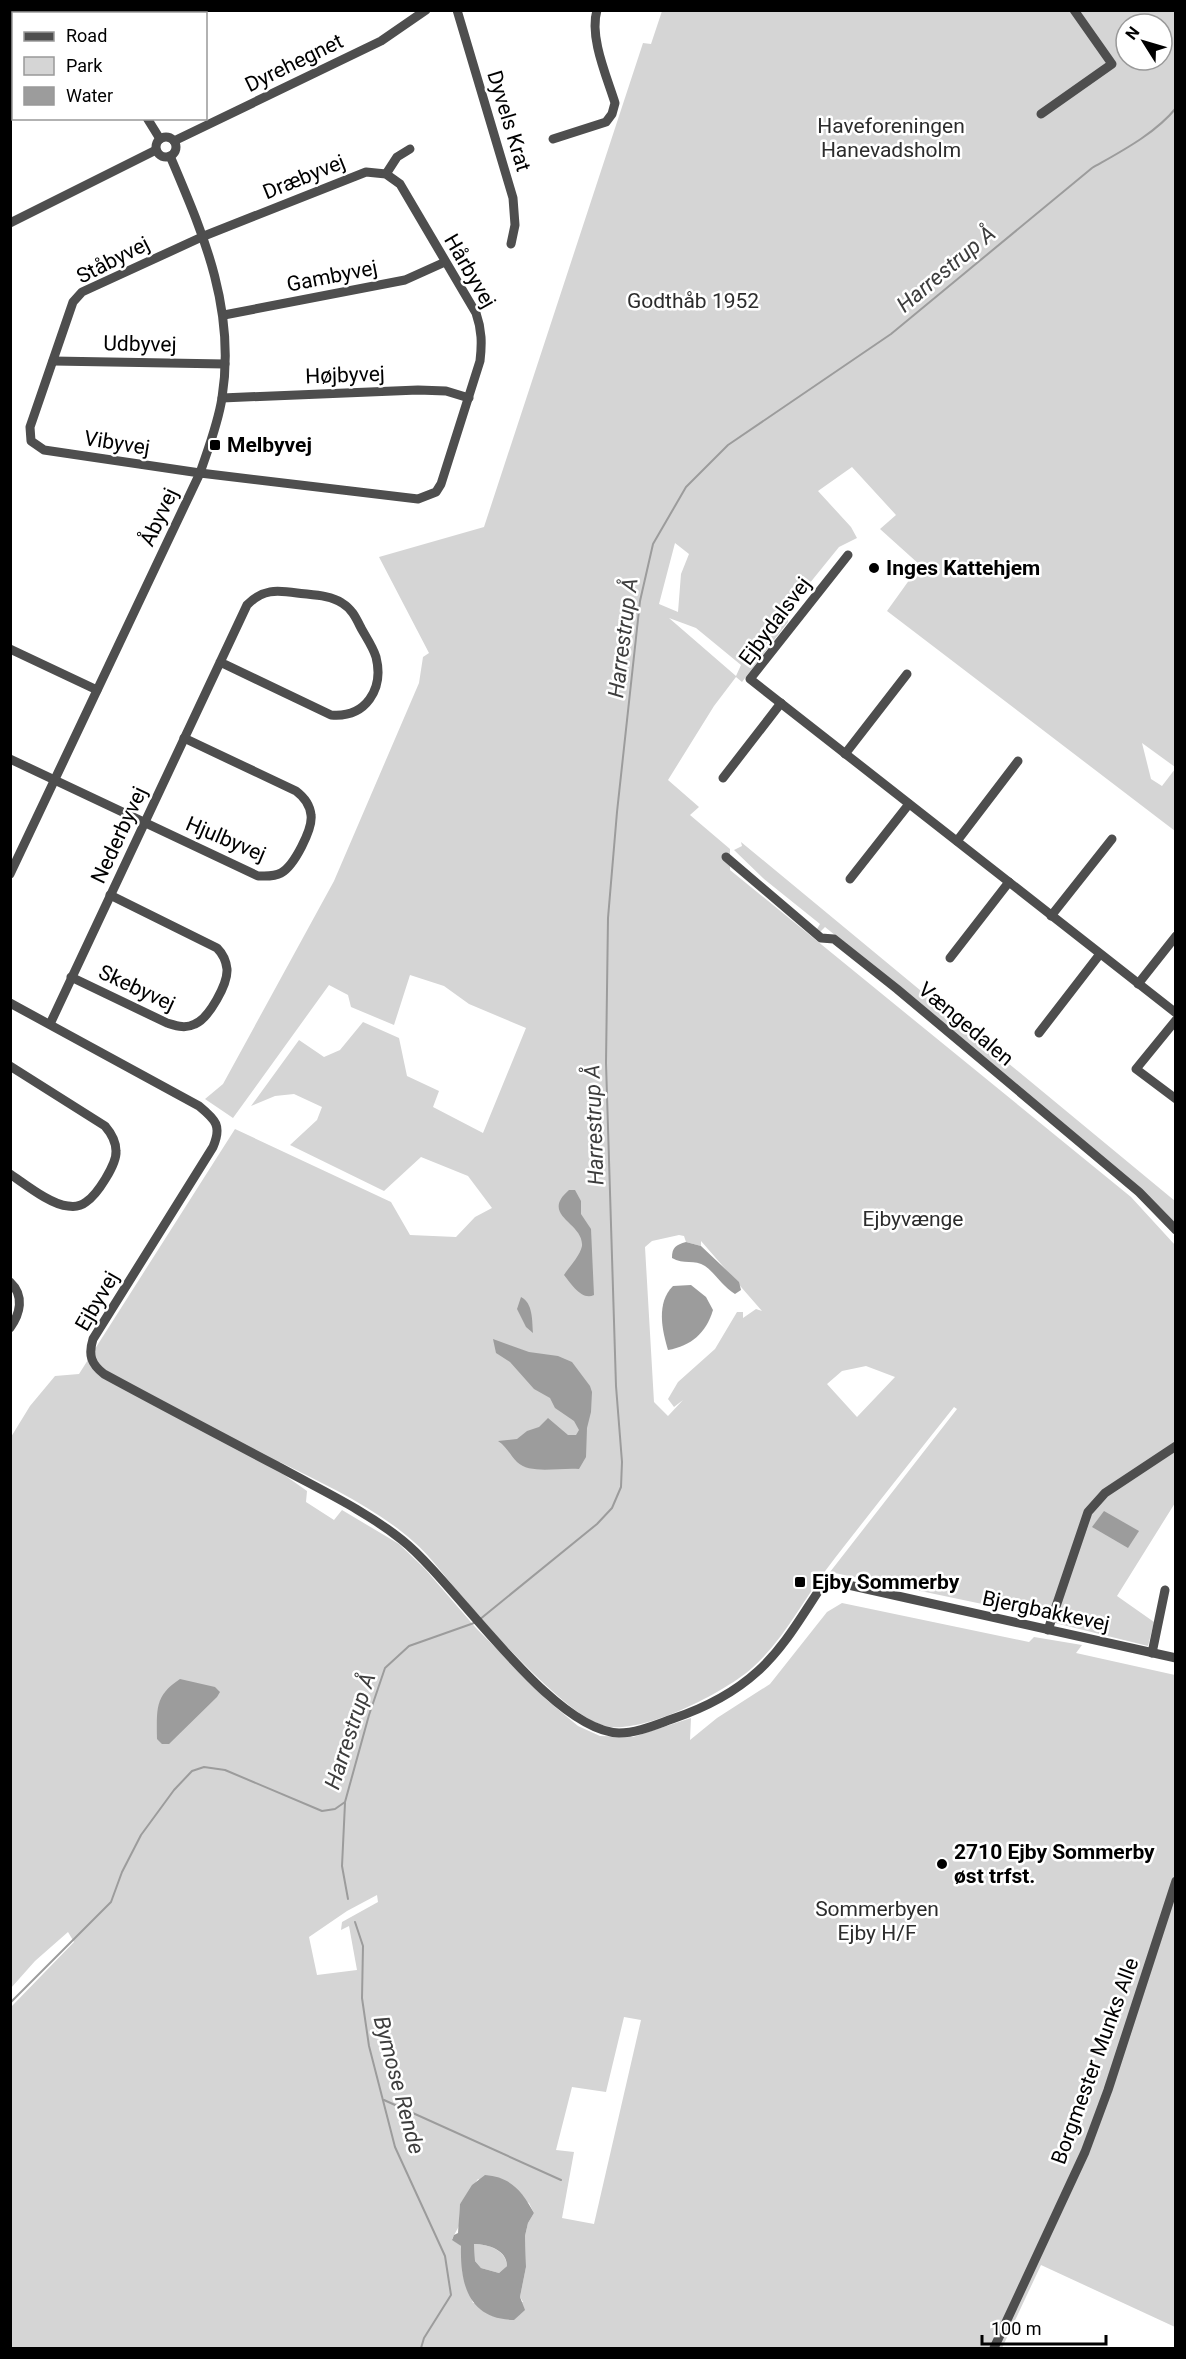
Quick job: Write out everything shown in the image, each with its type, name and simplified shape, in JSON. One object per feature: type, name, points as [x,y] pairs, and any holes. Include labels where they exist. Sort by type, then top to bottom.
[{"type":"street","name":"Dyrehegnet","points":[[174,141],[381,41],[426,10]]},
{"type":"street","name":"Dyvels Krat","points":[[457,10],[513,198],[515,225],[511,244]]},
{"type":"street","points":[[553,138],[606,122],[612,114],[615,104],[595,35],[594,20],[597,10]]},
{"type":"street","points":[[1041,114],[1112,64],[1074,10]]},
{"type":"street","points":[[148,120],[160,139]]},
{"type":"street","points":[[168,138],[174,141],[175,151],[170,156],[162,156],[156,150],[156,143],[160,139],[168,138]]},
{"type":"street","points":[[386,174],[397,157],[410,149]]},
{"type":"street","points":[[10,223],[156,150]]},
{"type":"street","name":"Åbyvej","points":[[11,872],[200,473],[214,434],[222,398],[225,364],[224,315],[219,285],[204,236],[170,156]]},
{"type":"street","name":"Dræbyvej","points":[[204,236],[366,172],[386,174]]},
{"type":"street","name":"Hårbyvej","points":[[200,473],[418,499],[436,492],[441,484],[480,361],[481,327],[476,313],[400,184],[386,174]]},
{"type":"street","name":"Ståbyvej","points":[[31,441],[30,427],[73,302],[82,292],[204,236]]},
{"type":"street","name":"Gambyvej","points":[[224,315],[405,280],[445,262]]},
{"type":"street","name":"Udbyvej","points":[[53,361],[225,364]]},
{"type":"street","name":"Højbyvej","points":[[222,398],[418,390],[446,391],[469,398]]},
{"type":"street","name":"Vibyvej","points":[[31,441],[44,450],[200,473]]},
{"type":"street","name":"Ejbydalsvej","points":[[848,555],[750,680],[1176,1013]]},
{"type":"street","name":"Nederbyvej","points":[[50,1024],[71,977],[145,823],[184,738],[220,662],[247,605],[263,592],[274,590],[333,598],[352,610],[375,654],[377,681],[368,702],[359,711],[345,716],[331,715],[220,662]]},
{"type":"street","points":[[10,649],[97,690]]},
{"type":"street","points":[[845,754],[907,674]]},
{"type":"street","points":[[723,778],[781,704]]},
{"type":"street","name":"Hjulbyvej","points":[[10,759],[258,876],[279,874],[293,862],[310,826],[311,815],[303,797],[296,791],[184,738]]},
{"type":"street","points":[[957,841],[1018,761]]},
{"type":"street","points":[[850,879],[909,804]]},
{"type":"street","points":[[1051,916],[1113,839]]},
{"type":"street","name":"Vængedalen","points":[[726,857],[821,938],[834,939],[897,989],[1139,1192],[1176,1230]]},
{"type":"street","points":[[950,958],[1009,882]]},
{"type":"street","name":"Skebyvej","points":[[71,977],[167,1023],[181,1027],[195,1024],[207,1016],[220,990],[227,968],[222,953],[217,948],[110,895]]},
{"type":"street","points":[[1138,984],[1176,936]]},
{"type":"street","points":[[1039,1033],[1100,954]]},
{"type":"street","name":"Ejbyvej","points":[[10,1003],[199,1106],[212,1117],[218,1127],[218,1136],[213,1147],[93,1339],[90,1350],[91,1361],[104,1374],[380,1524],[418,1553],[488,1634],[556,1700],[582,1721],[619,1733],[641,1730],[696,1711],[758,1671],[780,1646],[826,1580]]},
{"type":"street","points":[[1176,1020],[1137,1070],[1176,1099]]},
{"type":"street","points":[[10,1066],[105,1126],[112,1134],[117,1153],[114,1164],[93,1195],[78,1206],[55,1203],[10,1174]]},
{"type":"street","points":[[10,1282],[18,1294],[20,1303],[18,1316],[10,1328]]},
{"type":"street","points":[[1048,1630],[1088,1512],[1105,1493],[1176,1446]]},
{"type":"street","name":"Bjergbakkevej","points":[[826,1580],[1176,1658]]},
{"type":"street","points":[[1152,1653],[1165,1590]]},
{"type":"street","name":"Borgmester Munks Alle","points":[[994,2349],[1085,2152],[1176,1881]]},
{"type":"green space","points":[[662,11],[1175,11],[1175,767],[1142,743],[1151,779],[1162,786],[1175,769],[1175,831],[887,611],[920,565],[880,529],[896,515],[852,467],[818,491],[851,527],[857,538],[839,547],[788,610],[788,622],[742,682],[736,677],[714,706],[668,780],[699,807],[690,815],[730,849],[730,870],[1131,1197],[1175,1245],[1175,1503],[1117,1596],[1154,1622],[1148,1646],[1055,1623],[1054,1619],[830,1572],[957,1409],[954,1407],[825,1572],[786,1630],[752,1668],[722,1689],[682,1710],[640,1724],[621,1727],[605,1726],[586,1718],[546,1685],[495,1634],[426,1554],[384,1518],[280,1462],[273,1467],[307,1491],[306,1502],[334,1520],[342,1510],[399,1544],[425,1569],[476,1628],[548,1701],[578,1726],[600,1736],[633,1737],[691,1718],[690,1740],[717,1718],[770,1684],[827,1612],[842,1603],[1029,1642],[1034,1637],[1082,1645],[1076,1653],[1175,1675],[1175,2327],[1041,2265],[1002,2348],[11,2348],[11,2007],[74,1942],[68,1932],[35,1961],[11,1988],[11,1437],[30,1406],[55,1376],[79,1374],[235,1129],[391,1202],[410,1235],[456,1237],[475,1217],[492,1208],[468,1176],[421,1157],[384,1191],[290,1145],[317,1120],[322,1107],[294,1094],[275,1096],[251,1106],[299,1040],[324,1057],[340,1050],[363,1022],[399,1038],[407,1076],[439,1091],[433,1107],[483,1133],[526,1028],[469,1004],[444,986],[410,975],[394,1025],[351,1007],[348,995],[329,985],[233,1118],[205,1099],[223,1084],[334,881],[419,683],[423,657],[429,653],[379,557],[484,527],[643,43],[651,44]],"holes":[[[675,543],[689,554],[681,574],[678,612],[659,604]],[[669,618],[696,628],[741,665],[736,676]],[[679,1235],[684,1236],[686,1242],[701,1246],[701,1241],[762,1311],[756,1309],[743,1318],[743,1312],[737,1312],[715,1349],[678,1382],[668,1399],[674,1407],[683,1400],[668,1416],[654,1402],[645,1247],[652,1241]],[[866,1366],[895,1377],[857,1417],[827,1384],[842,1371]],[[377,1895],[378,1902],[342,1922],[341,1930],[349,1926],[357,1970],[317,1975],[309,1937],[347,1911]],[[624,2017],[641,2020],[594,2224],[562,2218],[574,2152],[556,2150],[572,2087],[606,2092]],[[478,2179],[529,2203],[534,2213],[528,2223],[525,2236],[526,2267],[520,2297],[523,2302],[473,2303],[463,2275],[461,2246],[452,2239],[459,2226],[460,2204]]]},
{"type":"green space","points":[[741,842],[1175,1201],[1175,1225],[873,966],[825,927],[820,932],[817,929],[820,924],[764,879],[734,850],[742,846]]},
{"type":"green space","points":[[474,2244],[485,2245],[500,2252],[507,2266],[499,2273],[481,2268],[475,2261]]},
{"type":"water","points":[[569,1190],[575,1190],[581,1201],[581,1214],[591,1229],[594,1295],[590,1296],[577,1291],[564,1275],[582,1246],[577,1231],[560,1213],[561,1199]]},
{"type":"water","points":[[686,1242],[701,1246],[739,1282],[741,1290],[735,1294],[701,1264],[672,1258],[675,1247]]},
{"type":"water","points":[[691,1285],[706,1297],[713,1310],[702,1332],[690,1342],[668,1350],[662,1325],[664,1300],[673,1286]]},
{"type":"water","points":[[521,1297],[530,1308],[533,1333],[526,1327],[517,1309]]},
{"type":"water","points":[[493,1339],[529,1352],[558,1356],[572,1362],[590,1386],[591,1412],[587,1428],[586,1457],[579,1469],[538,1469],[523,1466],[498,1441],[517,1439],[527,1431],[539,1427],[548,1418],[568,1435],[576,1435],[579,1430],[574,1421],[555,1408],[550,1398],[534,1389],[510,1362],[496,1353]]},
{"type":"water","points":[[1104,1511],[1139,1531],[1128,1548],[1092,1527]]},
{"type":"water","points":[[180,1679],[215,1687],[220,1692],[169,1744],[162,1744],[157,1739],[159,1704],[165,1691]]},
{"type":"water","points":[[485,2175],[509,2182],[525,2198],[534,2213],[528,2223],[525,2236],[526,2267],[520,2297],[525,2310],[514,2320],[487,2314],[477,2306],[465,2286],[461,2246],[452,2240],[458,2233],[460,2204],[472,2185]],"holes":[[[474,2244],[500,2252],[507,2266],[499,2273],[481,2268],[475,2261]]]},
{"type":"waterway","name":"Harrestrup Å","points":[[479,1620],[597,1524],[612,1508],[621,1487],[622,1462],[616,1386],[606,1063],[608,918],[640,601],[653,544],[686,487],[728,445],[891,334],[1092,168],[1148,134],[1176,108]]},
{"type":"waterway","name":"Harrestrup Å","points":[[10,2003],[111,1902],[122,1872],[141,1835],[174,1790],[192,1771],[204,1767],[225,1770],[322,1811],[335,1809],[345,1802],[369,1715],[385,1668],[409,1646],[474,1623]]},
{"type":"waterway","name":"Bymose Rende","points":[[345,1803],[342,1866],[348,1899]]},
{"type":"waterway","name":"Bymose Rende","points":[[355,1922],[363,1946],[362,1998],[369,2046],[395,2147],[445,2256],[451,2295],[424,2338],[421,2348]]},
{"type":"waterway","points":[[384,2100],[561,2180]]},
{"type":"place","name":"Melbyvej","points":[[215,445]]},
{"type":"place","name":"Inges Kattehjem","points":[[874,568]]},
{"type":"place","name":"Ejby Sommerby","points":[[800,1582]]},
{"type":"place","name":"2710 Ejby Sommerby øst trfst.","points":[[942,1864]]},
{"type":"park label","name":"Haveforeningen Hanevadsholm","points":[[891,138]]},
{"type":"park label","name":"Godthåb 1952","points":[[693,301]]},
{"type":"park label","name":"Ejbyvænge","points":[[913,1219]]},
{"type":"park label","name":"Sommerbyen Ejby H/F","points":[[877,1921]]}]
